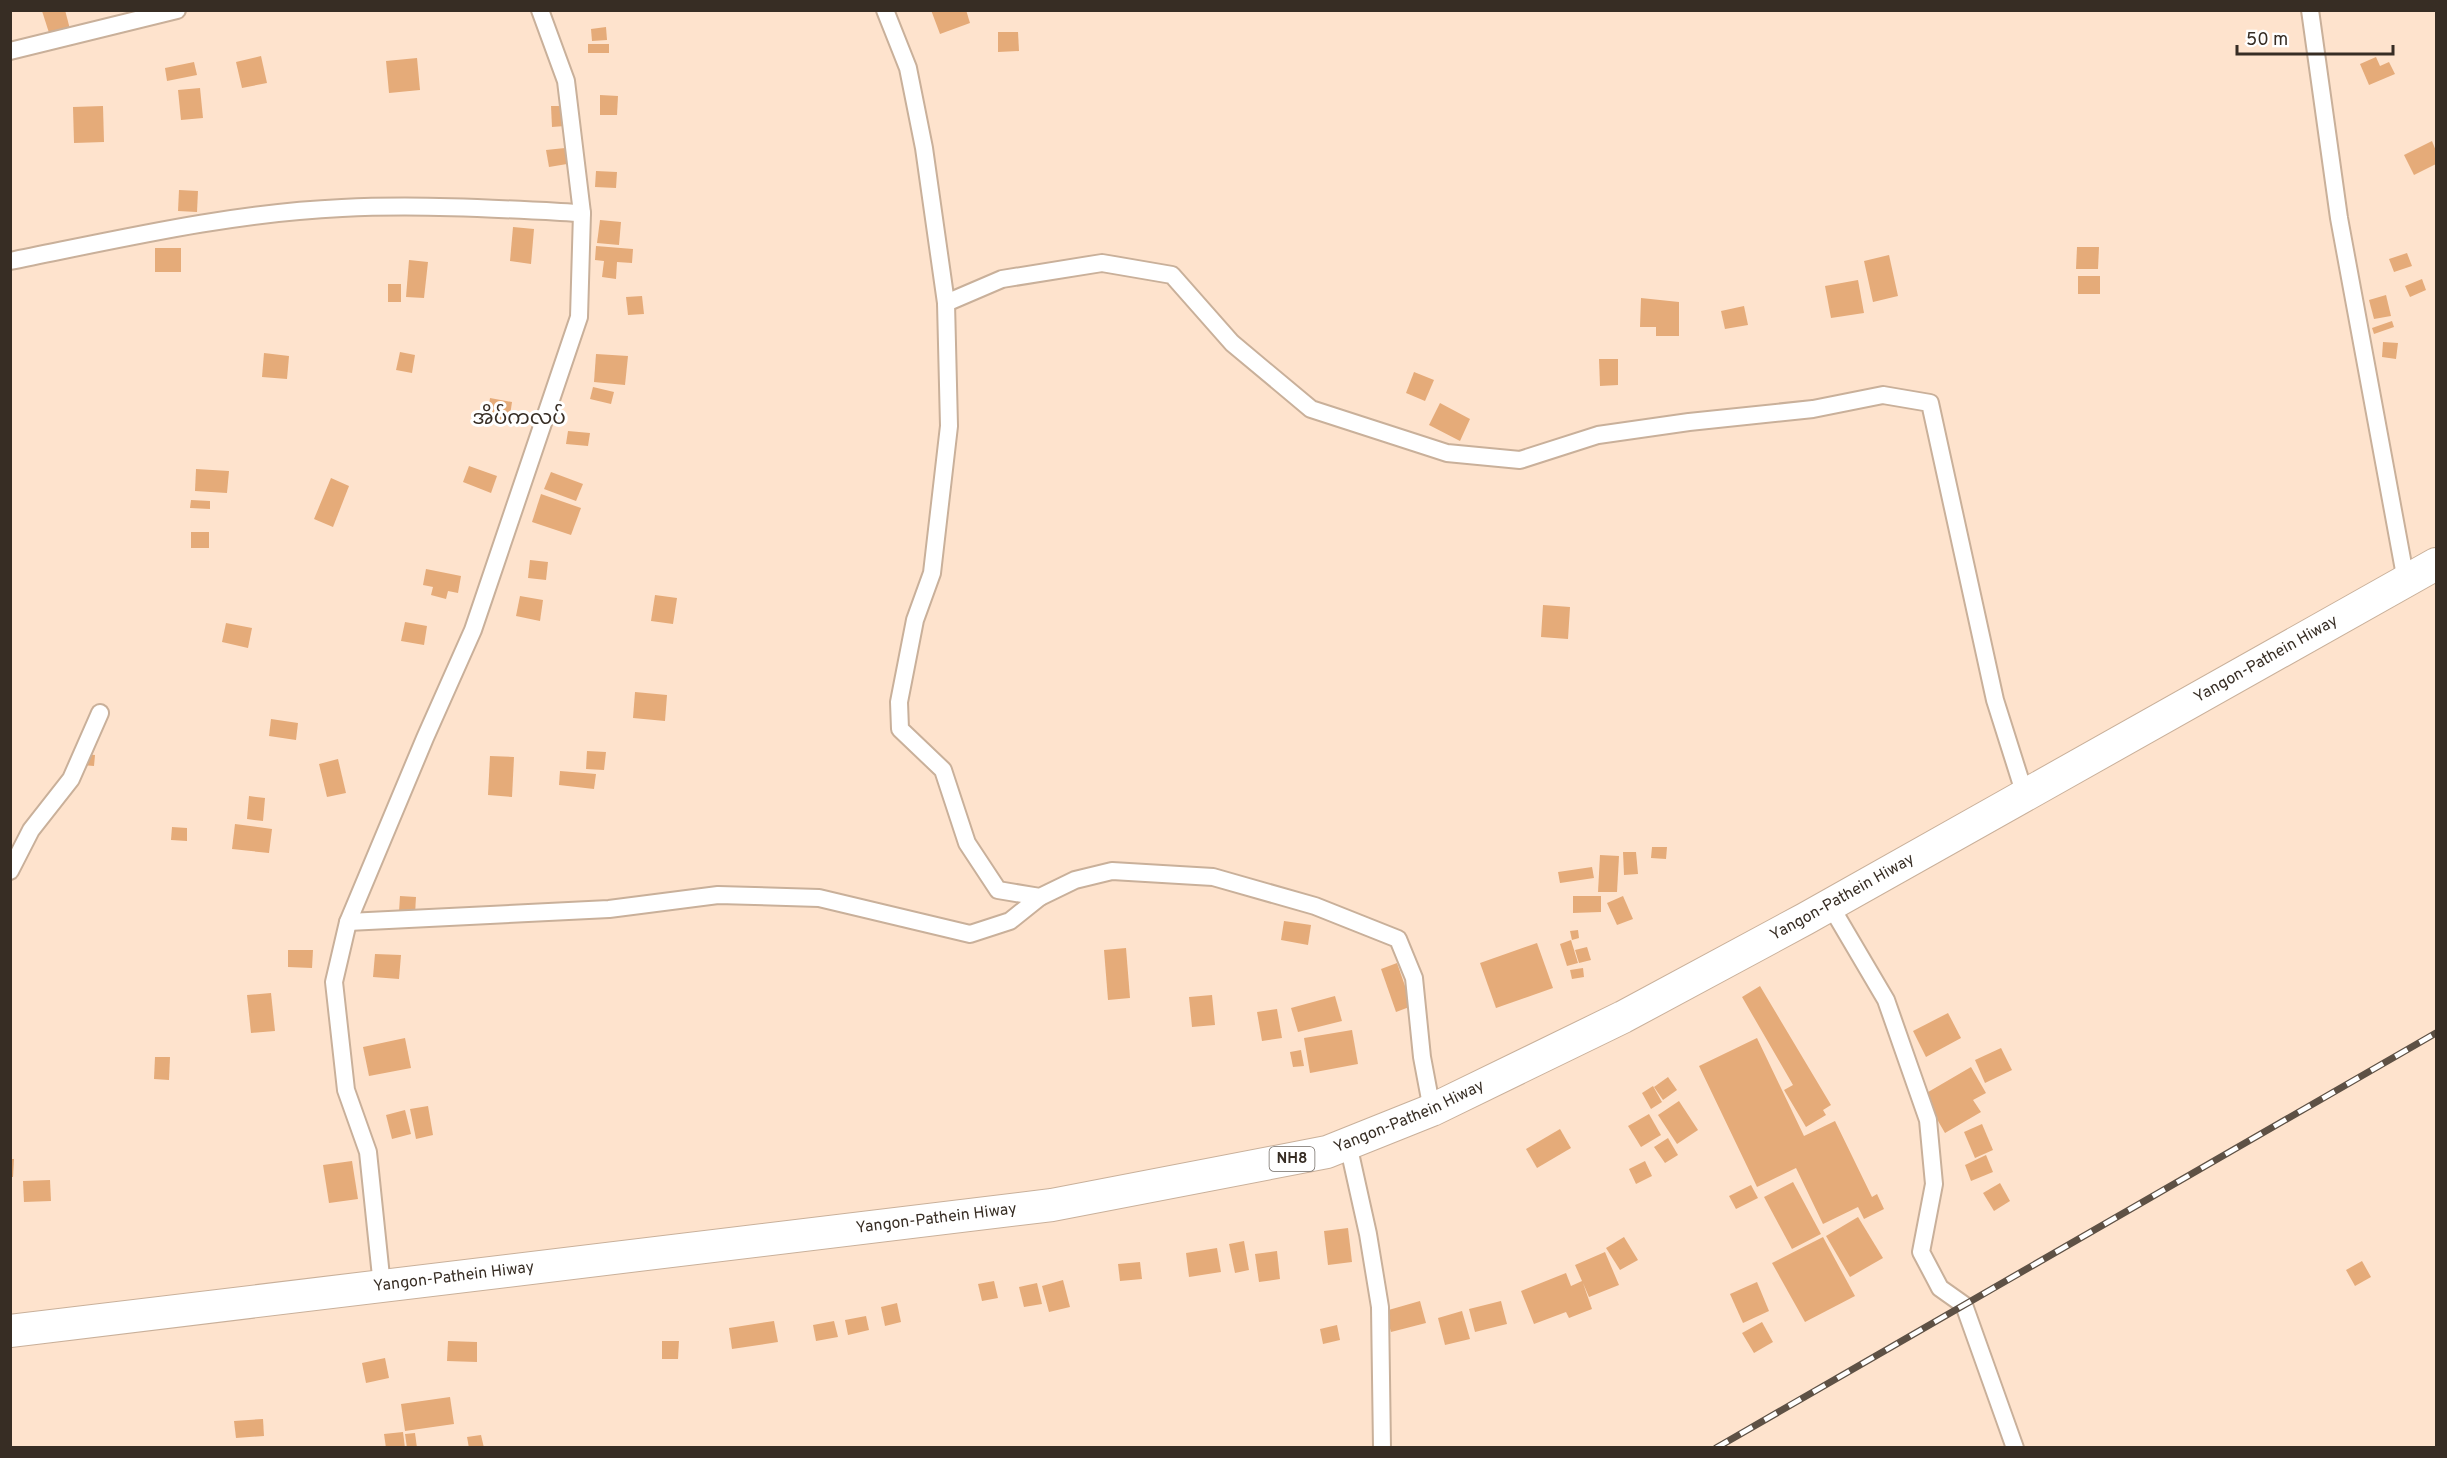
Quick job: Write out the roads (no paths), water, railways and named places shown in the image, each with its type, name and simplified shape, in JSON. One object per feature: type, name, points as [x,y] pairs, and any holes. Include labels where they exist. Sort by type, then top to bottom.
[{"type":"highway","name":"Yangon-Pathein Hiway","points":[[10,1330],[1052,1205],[1328,1152],[1432,1110],[1623,1017],[1830,905],[2436,564]]},
{"type":"street","points":[[10,51],[177,10]]},
{"type":"street","points":[[382,1286],[368,1152],[346,1090],[333,982],[348,922],[473,630],[579,317],[582,213],[566,81],[540,10]]},
{"type":"street","points":[[885,10],[908,68],[924,148],[946,303],[950,426],[932,573],[915,620],[899,702],[900,729],[943,770],[967,843],[998,890],[1040,897]]},
{"type":"street","points":[[2310,10],[2339,218],[2406,581]]},
{"type":"street","points":[[10,261],[219,221],[341,208],[484,208],[582,213]]},
{"type":"street","points":[[946,303],[1002,279],[1102,263],[1172,275],[1232,343],[1311,409],[1447,453],[1520,460],[1598,435],[1689,422],[1813,409],[1883,395],[1930,403],[1995,700],[2025,795]]},
{"type":"street","points":[[10,871],[31,830],[71,779],[100,713]]},
{"type":"street","points":[[348,922],[609,909],[718,895],[819,898],[970,934],[1010,921],[1040,897],[1075,880],[1112,870],[1213,877],[1315,906],[1398,939],[1414,978],[1422,1057],[1432,1110]]},
{"type":"street","points":[[1830,905],[1886,1000],[1928,1120],[1934,1184],[1921,1252],[1940,1288],[1964,1305],[2016,1448]]},
{"type":"street","points":[[1348,1144],[1368,1233],[1380,1307],[1382,1448]]},
{"type":"railway","points":[[1716,1448],[2436,1033]]},
{"type":"district","name":"အိပ်ကလပ်","points":[[519,419]]}]
